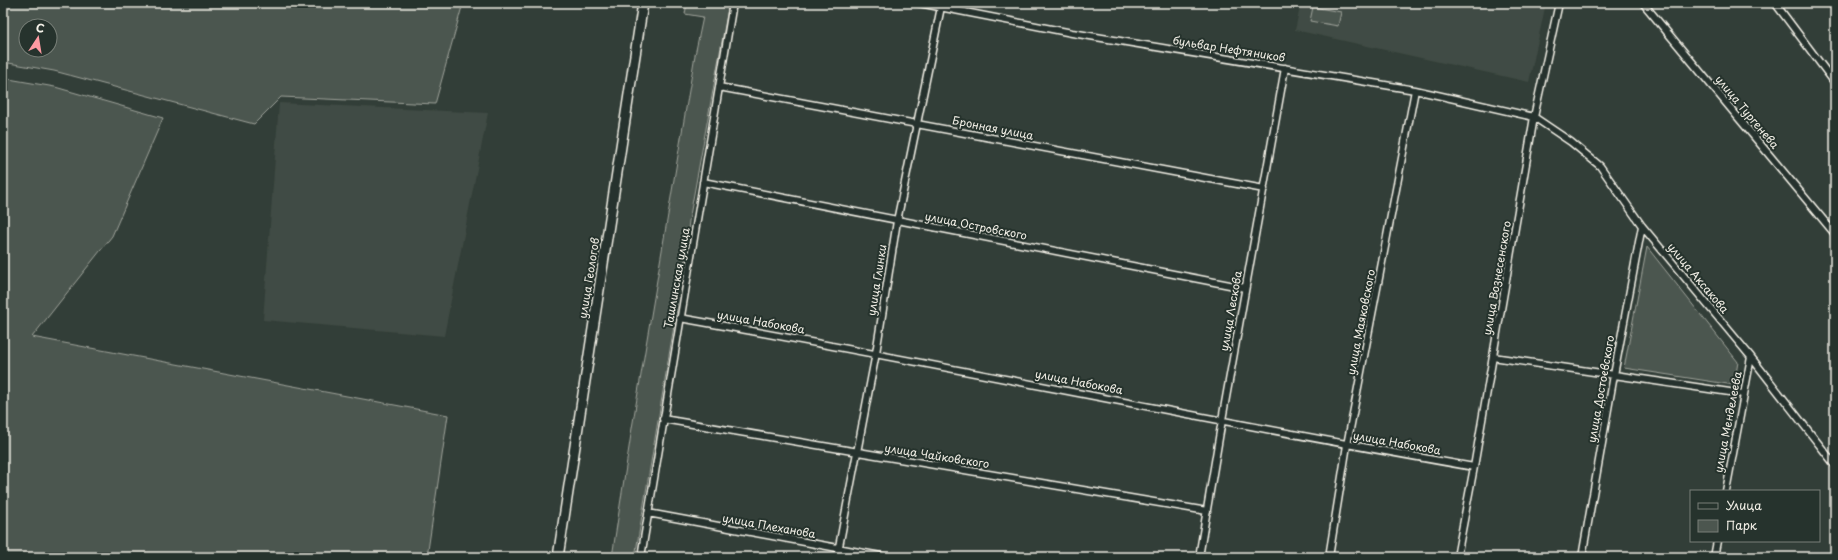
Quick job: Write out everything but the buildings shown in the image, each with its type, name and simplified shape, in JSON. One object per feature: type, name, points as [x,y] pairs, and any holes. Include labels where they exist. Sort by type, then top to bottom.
[{"type":"main road","name":"улица Геологов","points":[[558,557],[643,3]]},
{"type":"street","name":"Ташлинская улица","points":[[641,557],[733,3]]},
{"type":"street","name":"бульвар Нефтяников","points":[[919,3],[1072,33],[1415,90],[1534,117]]},
{"type":"street","name":"улица Вознесенского","points":[[1457,557],[1474,467],[1534,117],[1559,3]]},
{"type":"street","name":"улица Тургенева","points":[[1643,3],[1835,234]]},
{"type":"street","points":[[1775,3],[1835,83]]},
{"type":"street","name":"улица Глинки","points":[[837,557],[876,353],[897,221],[941,7]]},
{"type":"street","name":"улица Лескова","points":[[1199,557],[1245,288],[1285,68]]},
{"type":"street","name":"Бронная улица","points":[[719,87],[1264,189]]},
{"type":"street","name":"улица Маяковского","points":[[1329,557],[1347,445],[1415,90]]},
{"type":"street","name":"улица Аксакова","points":[[1534,117],[1571,142],[1600,166],[1642,226],[1751,357],[1835,465]]},
{"type":"street","name":"улица Островского","points":[[703,182],[1245,288]]},
{"type":"street","name":"улица Достоевского","points":[[1582,557],[1642,226]]},
{"type":"street","name":"улица Набокова","points":[[680,318],[876,353],[1347,445],[1474,467]]},
{"type":"street","points":[[1493,357],[1743,394]]},
{"type":"street","name":"улица Менделеева","points":[[1726,490],[1751,357]]},
{"type":"street","name":"улица Чайковского","points":[[664,419],[856,453],[1207,511]]},
{"type":"street","name":"улица Плеханова","points":[[648,513],[886,557]]},
{"type":"street","points":[[1714,557],[1717,542]]},
{"type":"shaded area","points":[[1301,3],[1546,3],[1529,82],[1295,30]]},
{"type":"shaded area","points":[[279,103],[488,113],[444,336],[263,320]]},
{"type":"green space","points":[[3,3],[463,3],[435,104],[281,97],[254,124],[54,71],[3,62]]},
{"type":"green space","points":[[687,3],[729,3],[689,221],[684,265],[676,279],[677,308],[635,557],[612,557],[632,428],[695,55],[703,17],[685,14]]},
{"type":"green space","points":[[1313,7],[1341,12],[1338,26],[1310,21]]},
{"type":"green space","points":[[3,78],[55,87],[163,118],[112,236],[32,337],[448,415],[427,557],[3,557]]},
{"type":"green space","points":[[1647,247],[1738,362],[1734,385],[1624,368]]}]
